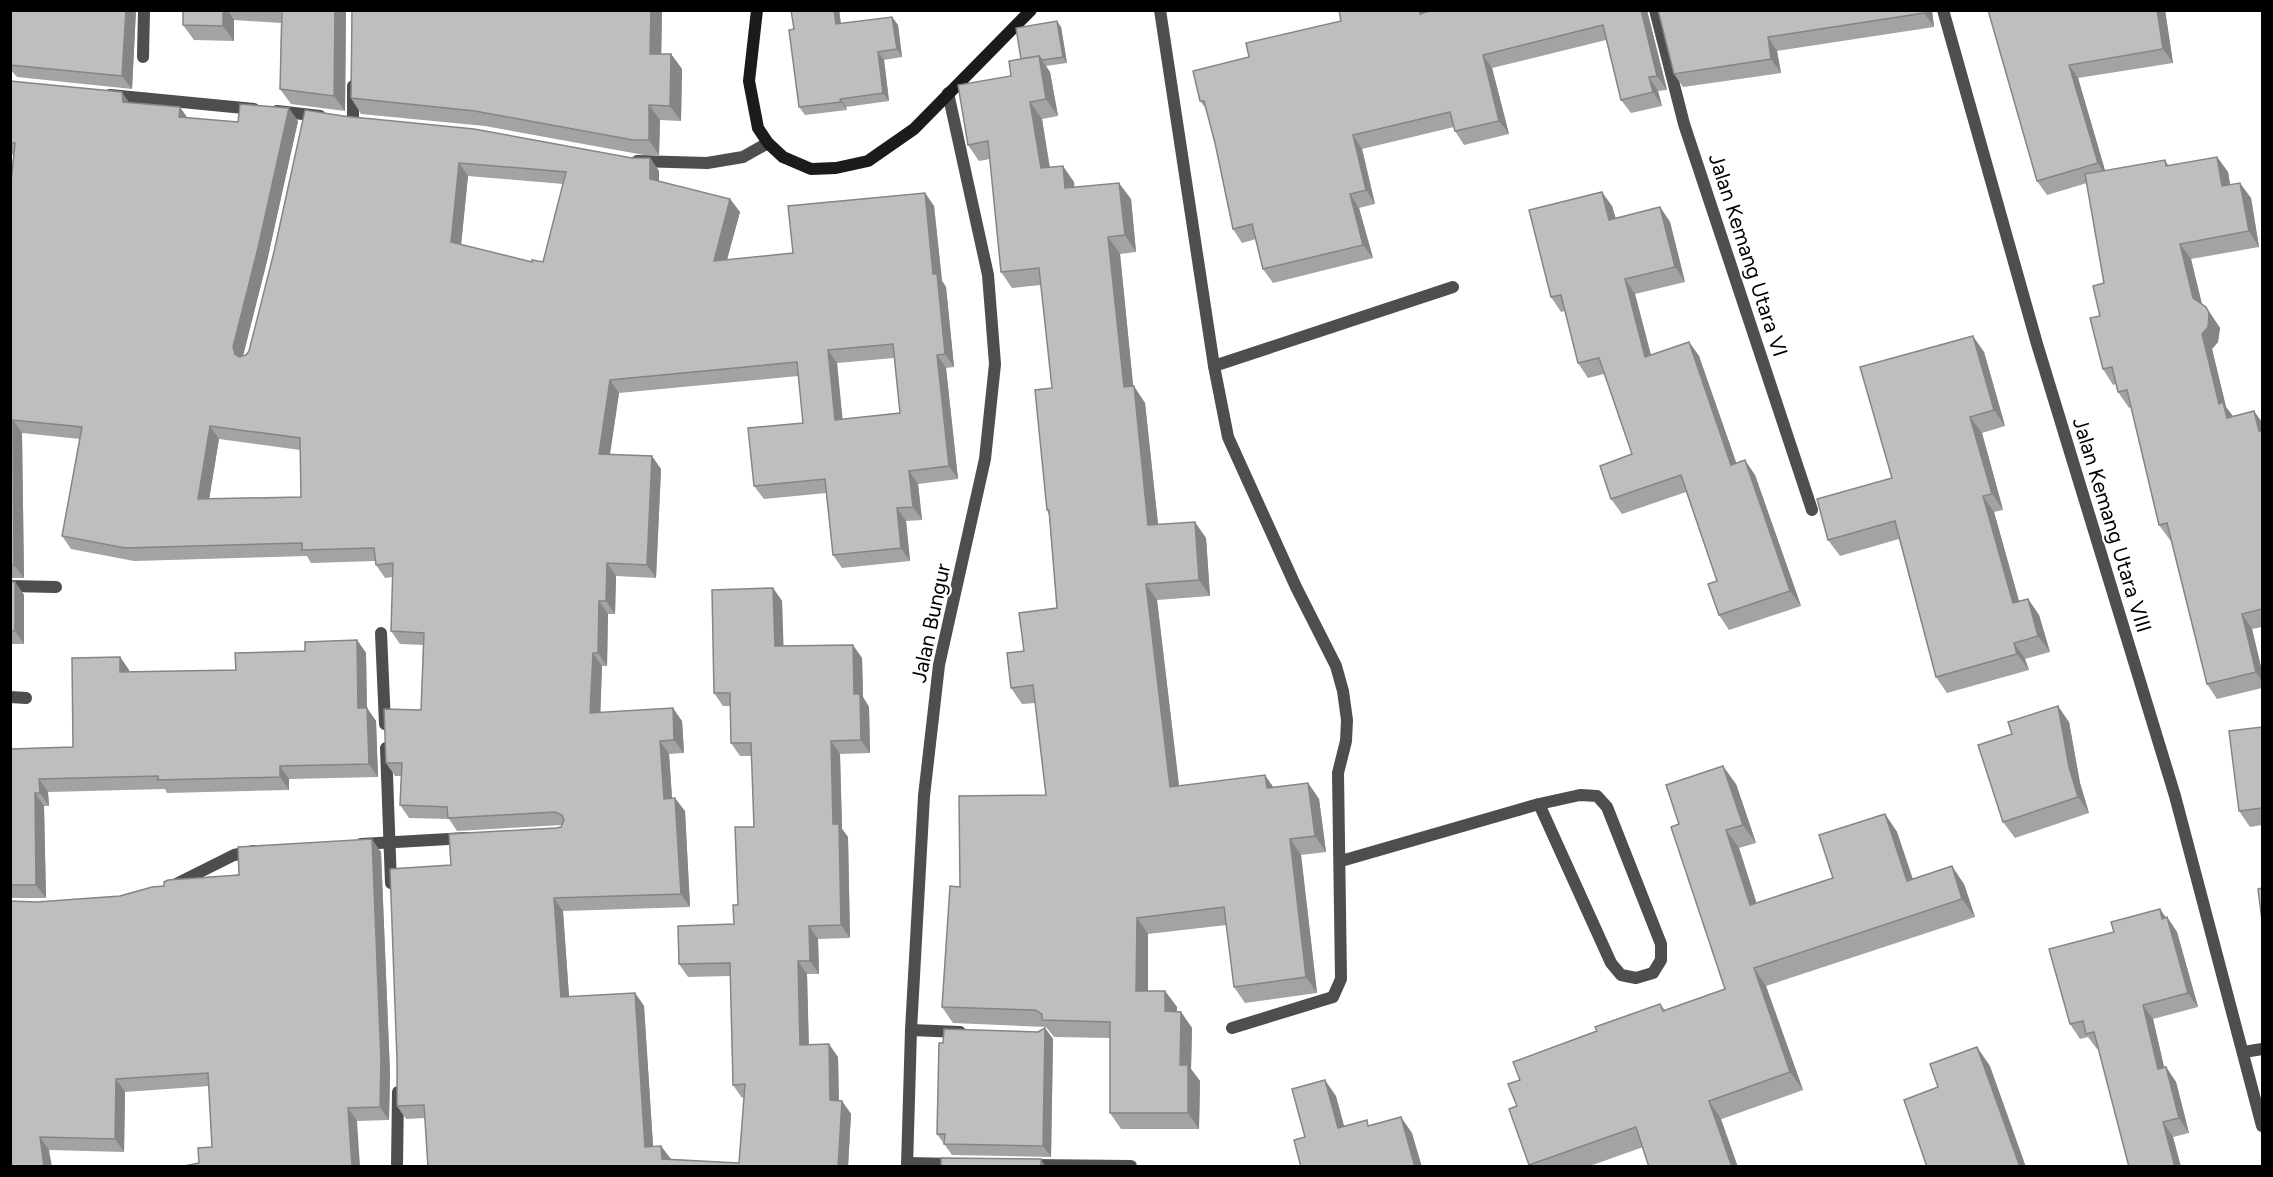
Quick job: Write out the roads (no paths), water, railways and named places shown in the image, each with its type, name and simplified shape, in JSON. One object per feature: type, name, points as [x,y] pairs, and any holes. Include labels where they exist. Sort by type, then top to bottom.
[{"type":"street","points":[[143,57],[144,10]]},
{"type":"street","points":[[757,10],[749,81],[758,128],[783,158],[811,169],[836,168],[868,161],[914,129],[1031,10]]},
{"type":"street","points":[[1160,10],[1214,366],[1228,437],[1296,587],[1336,666],[1343,691],[1347,720],[1346,741],[1338,773],[1341,979],[1332,997],[1232,1028]]},
{"type":"street","name":"Jalan Kemang Utara VI","points":[[1655,10],[1684,124],[1812,510]]},
{"type":"street","name":"Jalan Kemang Utara VIII","points":[[1942,10],[2037,344],[2175,796],[2262,1126]]},
{"type":"street","points":[[94,93],[306,120],[347,120],[353,77]]},
{"type":"street","name":"Jalan Bungur","points":[[907,1165],[911,1030],[924,796],[939,665],[985,459],[995,364],[988,275],[948,93]]},
{"type":"street","points":[[620,159],[643,163],[707,163],[743,157],[768,142]]},
{"type":"street","points":[[1214,366],[1453,287]]},
{"type":"street","points":[[10,585],[56,587]]},
{"type":"street","points":[[381,633],[392,899]]},
{"type":"street","points":[[10,697],[26,698]]},
{"type":"street","points":[[1341,861],[1539,804],[1580,795],[1597,795],[1607,807],[1661,944],[1661,960],[1653,973],[1636,978],[1621,975],[1611,963],[1539,804]]},
{"type":"street","points":[[343,845],[478,838]]},
{"type":"street","points":[[162,890],[234,855],[248,851],[272,850]]},
{"type":"street","points":[[911,1030],[978,1032]]},
{"type":"street","points":[[2244,1052],[2262,1049]]},
{"type":"street","points":[[398,1083],[398,1167]]},
{"type":"street","points":[[907,1165],[966,1164]]},
{"type":"street","points":[[1013,1164],[1131,1167]]}]
